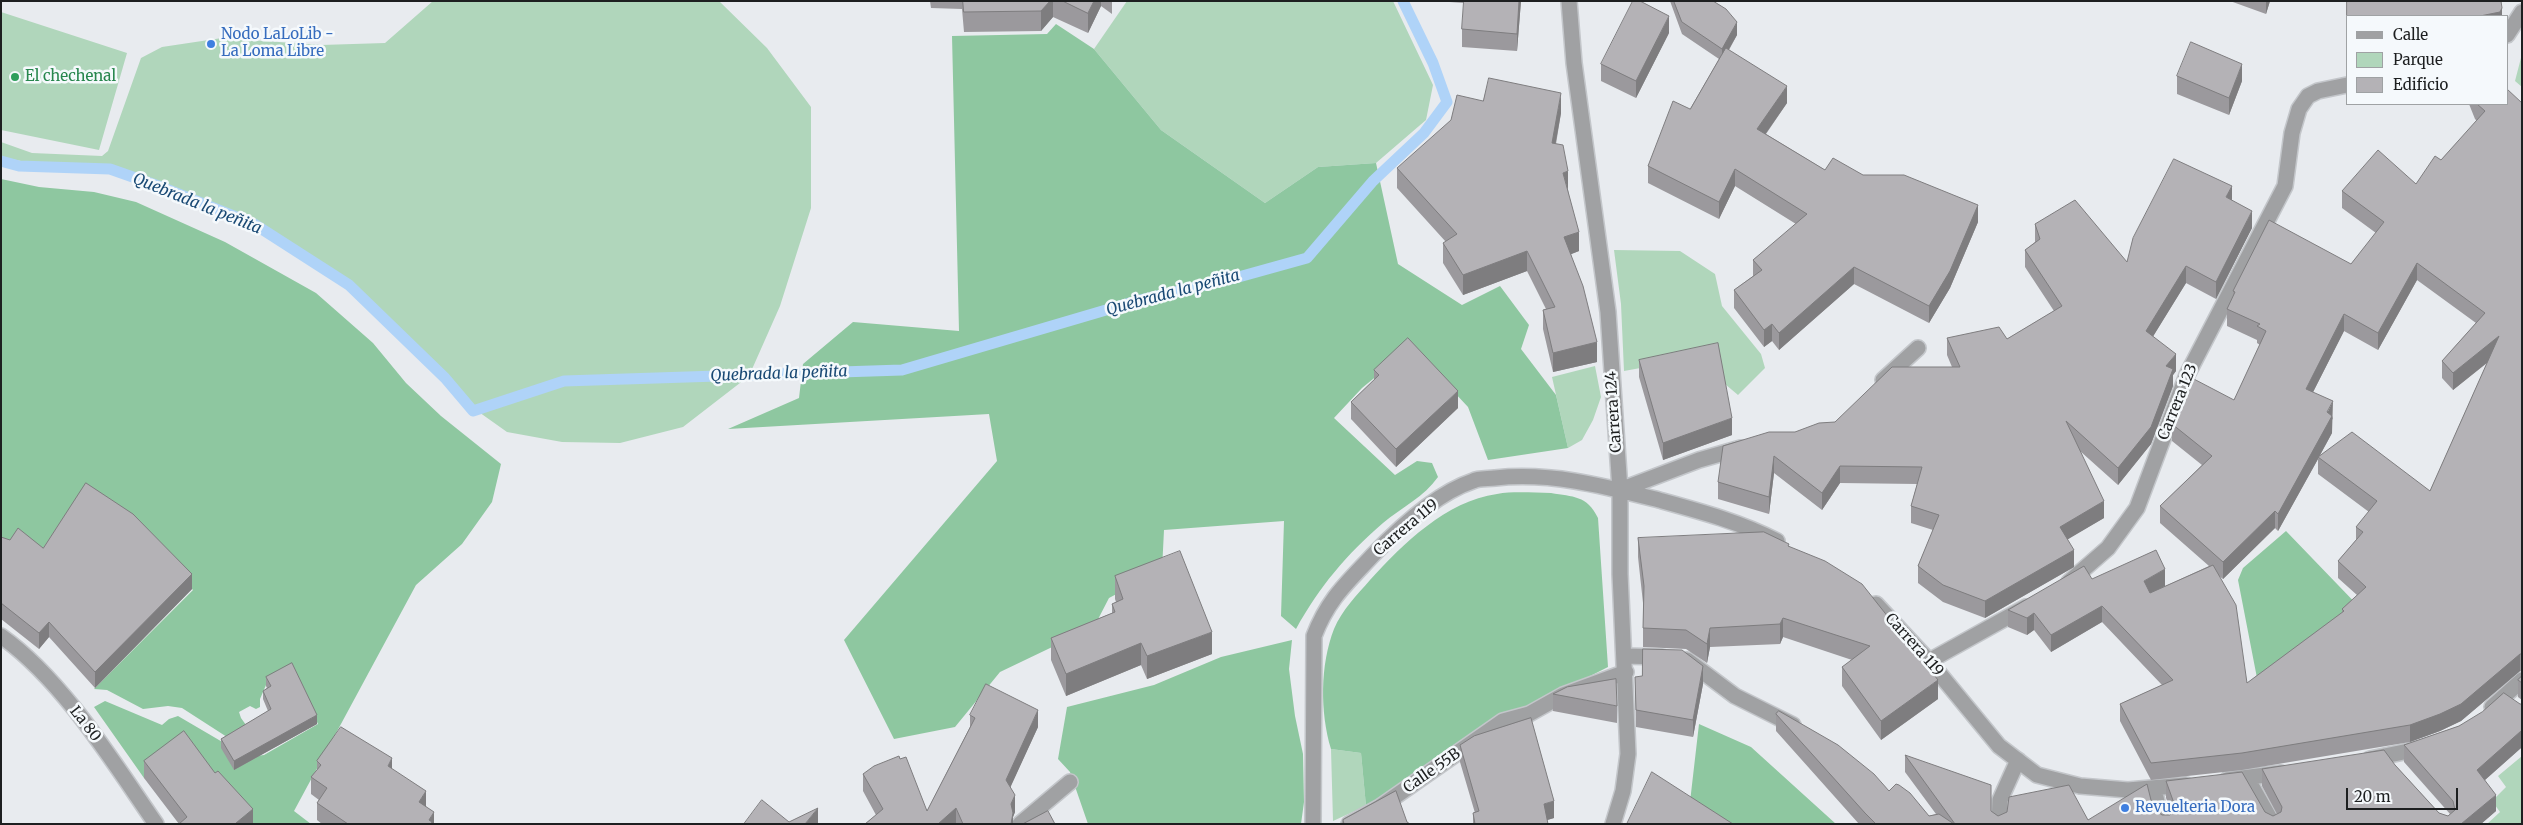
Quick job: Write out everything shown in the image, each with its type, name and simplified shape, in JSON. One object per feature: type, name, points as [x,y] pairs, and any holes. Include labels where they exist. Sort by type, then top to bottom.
[{"type":"street","name":"Carrera 124","points":[[1569,1],[1574,63],[1608,312],[1620,490],[1620,574],[1626,672],[1628,754],[1624,791],[1613,824]]},
{"type":"street","points":[[2508,33],[2522,12]]},
{"type":"street","name":"Carrera 123","points":[[2058,588],[2074,579],[2108,548],[2137,508],[2187,375],[2285,186],[2292,132],[2299,109],[2308,96],[2318,90],[2346,85]]},
{"type":"street","points":[[1870,392],[1918,348]]},
{"type":"street","points":[[1620,490],[1699,460],[1754,444]]},
{"type":"street","name":"Carrera 119","points":[[1313,824],[1314,636],[1323,613],[1337,594],[1395,534],[1433,502],[1473,480],[1520,476],[1562,478],[1620,490],[1701,512],[1760,532],[1790,548]]},
{"type":"street","name":"Carrera 119","points":[[1868,596],[1928,661],[2000,746],[2037,775],[2080,786],[2128,790],[2154,789],[2294,771]]},
{"type":"street","points":[[1928,661],[2042,598]]},
{"type":"street","name":"La 80","points":[[1,636],[31,661],[70,705],[106,751],[156,824]]},
{"type":"street","points":[[1624,656],[1685,658],[1735,696],[1806,731]]},
{"type":"street","name":"Calle 55B","points":[[1349,824],[1387,802],[1503,721],[1529,714],[1563,695],[1626,672]]},
{"type":"street","points":[[2483,715],[2522,680]]},
{"type":"street","points":[[2503,697],[2515,707]]},
{"type":"street","points":[[2360,761],[2388,756],[2439,742]]},
{"type":"street","points":[[2388,756],[2397,769]]},
{"type":"street","points":[[1999,824],[2000,800],[2018,760]]},
{"type":"street","points":[[2247,778],[2273,824]]},
{"type":"street","points":[[1020,824],[1070,782]]},
{"type":"street","points":[[2154,789],[2160,814],[2166,824]]},
{"type":"green space","points":[[433,1],[719,1],[767,48],[811,107],[811,208],[780,306],[749,376],[683,427],[620,443],[562,442],[507,432],[476,410],[448,375],[350,281],[255,221],[110,166],[26,162],[1,157],[1,142],[32,153],[102,156],[108,151],[141,58],[162,47],[222,38],[321,45],[385,43]]},
{"type":"green space","points":[[1127,1],[1393,1],[1433,85],[1426,120],[1376,163],[1318,167],[1265,203],[1161,130],[1094,49]]},
{"type":"green space","points":[[1,12],[127,53],[99,150],[1,130]]},
{"type":"green space","points":[[1056,24],[1094,49],[1161,130],[1265,203],[1318,167],[1376,163],[1398,264],[1462,305],[1500,286],[1529,325],[1521,349],[1556,395],[1568,448],[1488,460],[1468,407],[1412,347],[1362,388],[1334,418],[1395,475],[1417,461],[1432,463],[1438,477],[1419,496],[1383,523],[1357,547],[1324,585],[1296,629],[1281,616],[1284,521],[1164,530],[1162,570],[1109,598],[1094,627],[1000,672],[955,727],[894,739],[844,640],[997,461],[989,414],[728,429],[799,398],[803,364],[853,322],[959,331],[952,36],[1047,34]]},
{"type":"green space","points":[[2522,54],[2522,87],[2515,81]]},
{"type":"green space","points":[[1,179],[39,187],[94,192],[136,202],[225,242],[316,293],[373,343],[406,383],[441,416],[501,464],[492,502],[462,544],[416,585],[294,811],[311,824],[252,824],[144,778],[94,707],[105,701],[162,725],[169,719],[178,716],[248,757],[264,755],[318,724],[292,671],[266,685],[260,699],[260,707],[256,709],[250,706],[239,712],[251,732],[227,737],[182,708],[168,706],[143,709],[107,690],[94,689],[193,590],[144,540],[54,545],[1,566]]},
{"type":"green space","points":[[1614,250],[1680,251],[1715,274],[1722,306],[1761,354],[1765,368],[1738,395],[1725,384],[1712,355],[1624,371],[1621,304]]},
{"type":"green space","points":[[1595,366],[1601,397],[1593,420],[1582,440],[1568,448],[1552,377]]},
{"type":"green space","points":[[1517,492],[1551,493],[1579,498],[1594,510],[1598,518],[1608,667],[1527,708],[1366,806],[1361,753],[1331,749],[1325,720],[1323,689],[1326,658],[1329,643],[1341,615],[1383,566],[1411,539],[1427,526],[1460,505],[1478,498],[1497,494]]},
{"type":"green space","points":[[2286,531],[2364,612],[2257,678],[2238,580],[2243,568]]},
{"type":"green space","points":[[1292,640],[1289,669],[1295,716],[1303,754],[1304,802],[1301,824],[1088,824],[1070,772],[1058,759],[1067,707],[1154,685],[1221,657]]},
{"type":"green space","points":[[1699,724],[1751,747],[1836,824],[1722,824],[1690,802]]},
{"type":"green space","points":[[1331,749],[1361,753],[1366,806],[1333,821]]},
{"type":"green space","points":[[2522,756],[2522,824],[2487,824],[2500,812],[2492,801],[2506,787],[2498,776]]},
{"type":"building","points":[[963,1],[1050,1],[1041,11],[964,12]]},
{"type":"building","points":[[1063,1],[1094,1],[1088,13]]},
{"type":"building","points":[[1464,1],[1519,1],[1517,34],[1462,29]]},
{"type":"building","points":[[1633,1],[1640,1],[1669,16],[1636,81],[1601,64]]},
{"type":"building","points":[[1674,1],[1713,1],[1726,9],[1737,22],[1722,49],[1682,22]]},
{"type":"building","points":[[2347,1],[2501,1],[2502,8],[2500,12],[2485,15],[2347,15]]},
{"type":"building","points":[[2191,42],[2242,64],[2229,98],[2177,76]]},
{"type":"building","points":[[1726,48],[1787,86],[1757,129],[1825,170],[1833,158],[1863,175],[1904,175],[1978,205],[1950,271],[1929,306],[1854,267],[1779,333],[1772,324],[1764,330],[1734,290],[1762,270],[1753,260],[1807,214],[1735,169],[1719,202],[1648,166],[1673,101],[1690,109]]},
{"type":"building","points":[[1489,78],[1561,93],[1552,143],[1563,145],[1568,171],[1563,173],[1579,232],[1564,237],[1583,286],[1597,342],[1553,353],[1543,310],[1555,307],[1527,251],[1463,275],[1443,243],[1457,234],[1397,168],[1451,120],[1457,95],[1483,101]]},
{"type":"building","points":[[2508,90],[2522,103],[2522,654],[2461,704],[2410,725],[2242,753],[2151,763],[2120,704],[2173,680],[2102,606],[2051,635],[2034,613],[2027,618],[2008,610],[2084,566],[2092,579],[2156,550],[2165,569],[2144,581],[2150,593],[2213,565],[2236,605],[2247,683],[2344,611],[2342,609],[2366,587],[2338,561],[2363,532],[2356,527],[2377,501],[2318,457],[2352,432],[2430,491],[2499,336],[2453,373],[2442,361],[2485,313],[2417,263],[2378,333],[2344,314],[2306,389],[2333,401],[2327,412],[2332,416],[2278,514],[2275,511],[2223,562],[2160,506],[2212,456],[2172,424],[2190,377],[2234,400],[2266,331],[2257,326],[2260,324],[2227,309],[2235,292],[2233,291],[2269,220],[2351,264],[2384,222],[2342,191],[2378,150],[2416,184],[2435,156],[2441,160],[2485,111],[2478,105],[2508,105]]},
{"type":"building","points":[[2174,159],[2232,186],[2226,197],[2252,211],[2216,282],[2186,266],[2146,331],[2176,354],[2166,366],[2173,369],[2151,427],[2118,468],[2066,421],[2104,501],[2060,527],[2074,550],[1985,601],[1943,585],[1918,566],[1939,515],[1911,506],[1922,467],[1840,466],[1822,493],[1774,456],[1769,497],[1718,482],[1723,446],[1769,432],[1795,432],[1819,423],[1835,422],[1892,367],[1960,367],[1947,338],[1999,327],[2007,339],[2062,306],[2025,250],[2040,239],[2035,224],[2075,200],[2127,262],[2133,238]]},
{"type":"building","points":[[1408,338],[1458,391],[1396,449],[1351,402],[1379,375],[1374,370]]},
{"type":"building","points":[[1718,343],[1732,418],[1663,443],[1639,360]]},
{"type":"building","points":[[86,483],[133,514],[192,574],[95,672],[49,622],[39,633],[1,603],[1,537],[10,540],[18,528],[43,548]]},
{"type":"building","points":[[1764,532],[1789,544],[1788,546],[1825,561],[1862,584],[1938,680],[1881,721],[1842,667],[1870,646],[1783,618],[1780,624],[1710,628],[1707,644],[1686,630],[1643,628],[1644,586],[1638,538]]},
{"type":"building","points":[[1180,551],[1212,632],[1147,656],[1141,643],[1066,674],[1051,638],[1115,612],[1112,604],[1123,599],[1115,576]]},
{"type":"building","points":[[1643,649],[1682,650],[1703,666],[1693,720],[1636,710],[1635,677],[1642,676]]},
{"type":"building","points":[[292,663],[317,715],[234,761],[221,739],[271,709],[263,691],[271,686],[266,677]]},
{"type":"building","points":[[1616,679],[1617,706],[1553,694],[1567,687]]},
{"type":"building","points":[[986,684],[1038,710],[1006,780],[1015,795],[1011,804],[1013,813],[1011,824],[963,824],[956,808],[938,824],[865,824],[883,809],[863,774],[874,766],[899,756],[900,759],[906,757],[927,811],[975,718],[970,715]]},
{"type":"building","points":[[2504,693],[2522,704],[2522,732],[2477,770],[2496,795],[2461,824],[1955,824],[1905,755],[1991,785],[1991,811],[1998,816],[2007,812],[2009,797],[2069,785],[2088,820],[2147,784],[2151,800],[2158,812],[2162,815],[2170,815],[2175,806],[2166,781],[2242,772],[2265,812],[2273,816],[2281,812],[2282,807],[2262,769],[2384,750],[2395,765],[2439,813],[2448,816],[2455,810],[2453,801],[2404,745],[2459,726],[2482,712]]},
{"type":"building","points":[[1779,711],[1838,745],[1874,774],[1889,791],[1896,784],[1899,785],[1910,793],[1929,816],[1939,814],[1954,824],[1876,824],[1776,714]]},
{"type":"building","points":[[1531,718],[1554,801],[1544,804],[1548,824],[1475,824],[1473,813],[1479,811],[1460,745],[1474,736]]},
{"type":"building","points":[[341,727],[392,758],[388,766],[426,791],[419,802],[434,812],[429,820],[432,822],[431,824],[348,824],[317,803],[327,788],[311,777],[321,765],[317,761]]},
{"type":"building","points":[[184,731],[215,773],[218,771],[253,809],[237,824],[179,824],[187,817],[144,761]]},
{"type":"building","points":[[1652,772],[1733,824],[1627,824]]},
{"type":"building","points":[[1396,791],[1407,822],[1410,824],[1344,824],[1343,820]]},
{"type":"building","points":[[762,800],[789,822],[818,808],[805,824],[744,824]]},
{"type":"building","points":[[1048,811],[1055,824],[1023,824]]},
{"type":"waterway","name":"Quebrada la peñita","points":[[1,161],[19,166],[110,169],[164,188],[254,224],[349,285],[445,378],[473,411],[564,381],[902,370],[1140,300],[1235,278],[1307,258],[1373,181],[1424,133],[1447,102],[1433,63],[1403,1]]},
{"type":"place","name":"Nodo LaLoLib - La Loma Libre","points":[[211,44]]},
{"type":"place","name":"El chechenal","points":[[15,77]]},
{"type":"place","name":"Revuelteria Dora","points":[[2125,808]]}]
